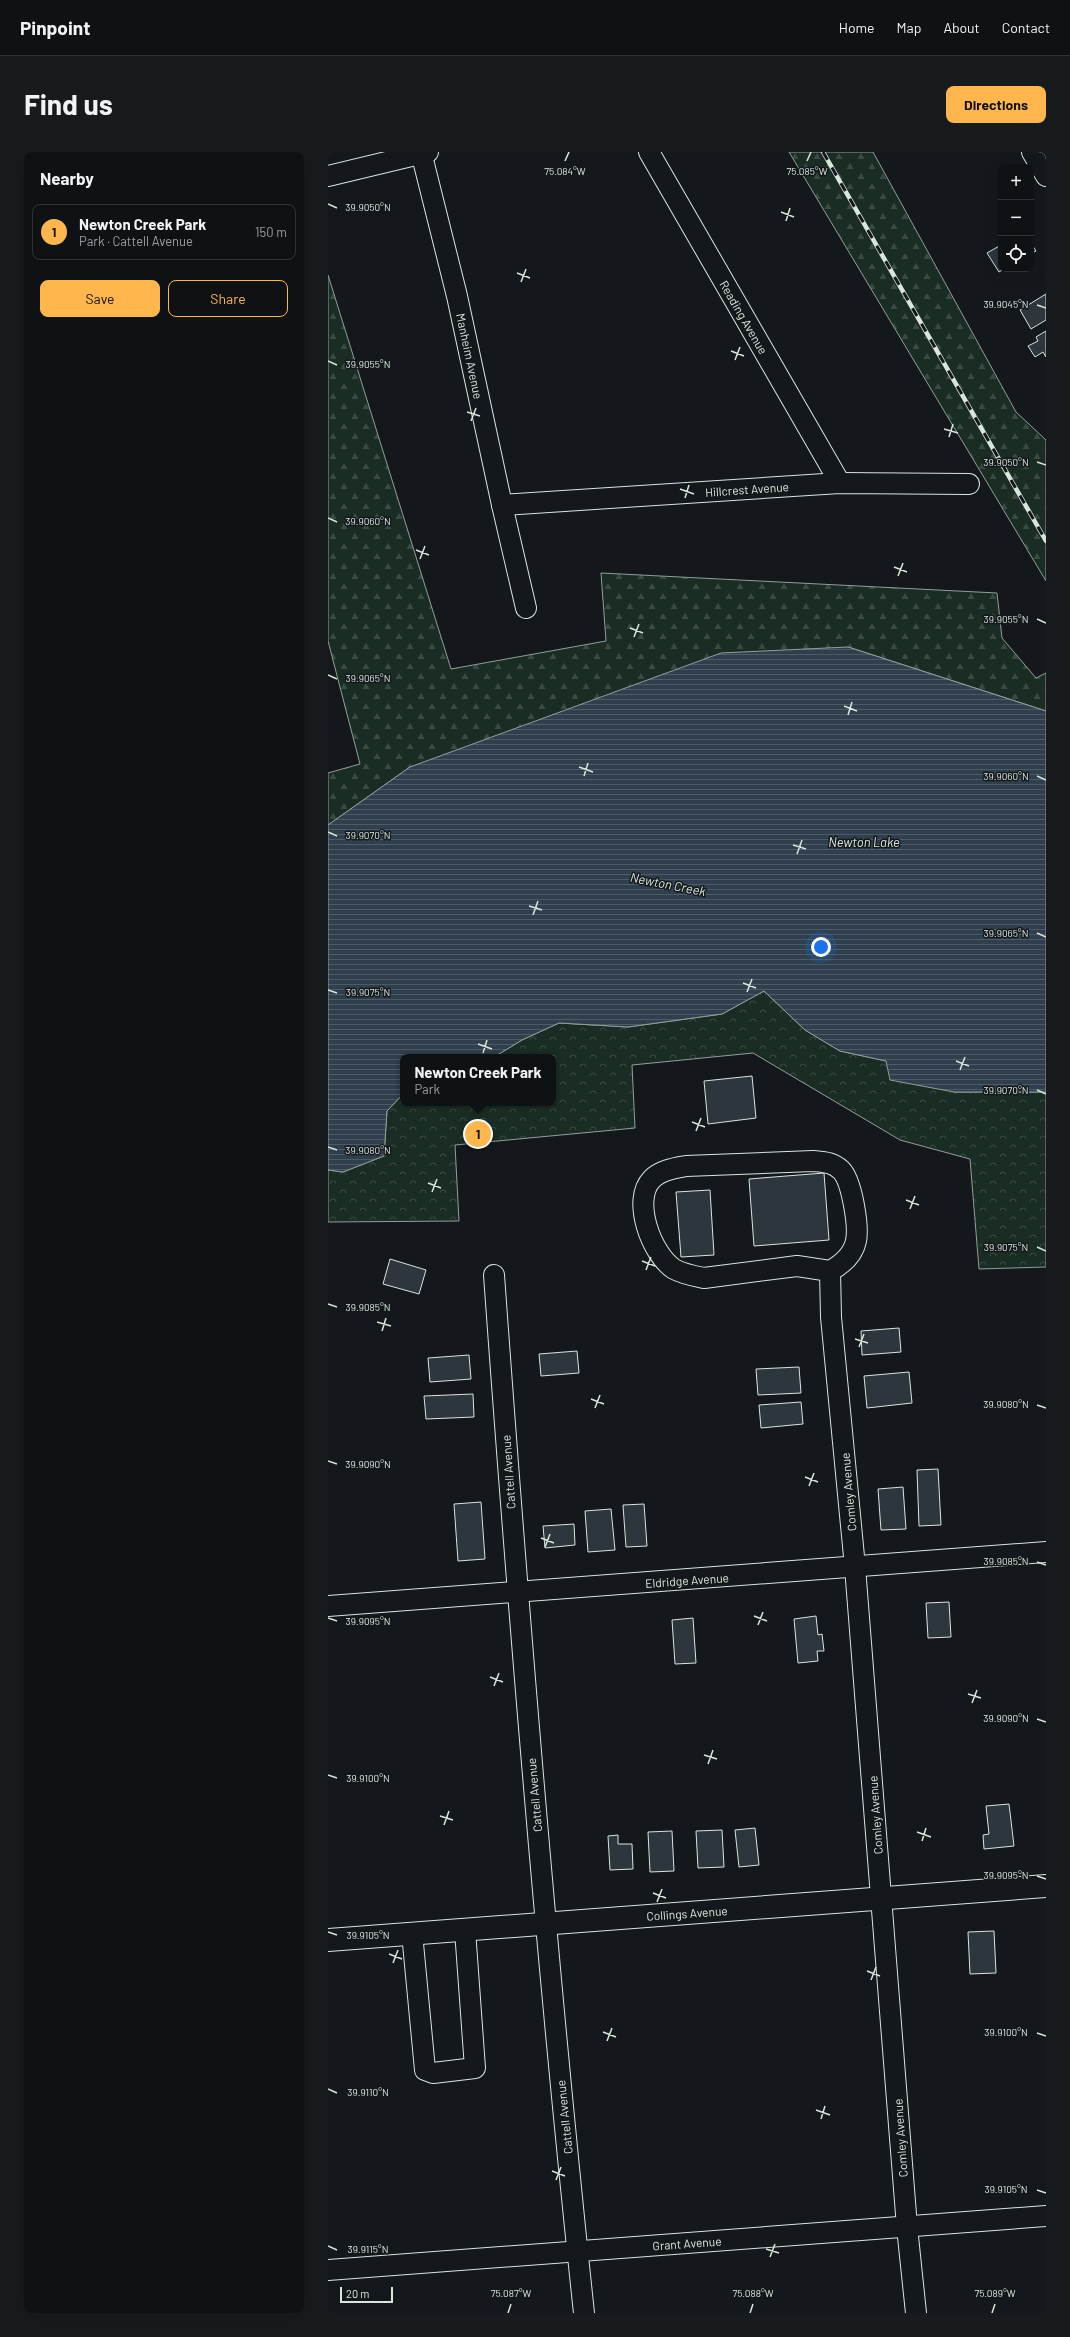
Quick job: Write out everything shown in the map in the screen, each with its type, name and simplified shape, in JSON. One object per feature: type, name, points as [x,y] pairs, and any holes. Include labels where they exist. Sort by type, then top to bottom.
[{"type":"main road","name":"Collings Avenue","points":[[328,1940],[1046,1886]]},
{"type":"street","name":"Reading Avenue","points":[[649,152],[840,483]]},
{"type":"street","points":[[1032,152],[1046,176]]},
{"type":"street","points":[[328,176],[424,153]]},
{"type":"street","name":"Manheim Avenue","points":[[424,153],[526,608]]},
{"type":"street","name":"Hillcrest Avenue","points":[[502,505],[840,483],[969,484]]},
{"type":"street","points":[[829,1162],[842,1171],[848,1181],[856,1227],[856,1242],[850,1255],[840,1266],[830,1271],[797,1266],[704,1278],[690,1275],[674,1268],[656,1249],[644,1218],[644,1198],[647,1185],[654,1177],[667,1170],[686,1166],[829,1162]]},
{"type":"street","name":"Comley Avenue","points":[[830,1271],[831,1317],[855,1567],[907,2227],[916,2313]]},
{"type":"street","name":"Cattell Avenue","points":[[494,1275],[516,1593],[545,1924],[584,2313]]},
{"type":"street","name":"Eldridge Avenue","points":[[328,1606],[1046,1552]]},
{"type":"street","points":[[412,1934],[425,2070],[433,2073],[475,2068],[465,1930]]},
{"type":"street","name":"Grant Avenue","points":[[328,2270],[1046,2216]]},
{"type":"green space","points":[[789,152],[873,152],[1016,412],[1046,440],[1046,581]]},
{"type":"green space","points":[[328,275],[451,669],[606,641],[601,573],[997,593],[1002,638],[1036,678],[1046,673],[1046,711],[848,647],[410,767],[328,825],[328,773],[360,764],[328,641]]},
{"type":"green space","points":[[764,991],[805,1030],[840,1051],[886,1061],[954,1092],[1046,1092],[1046,1267],[979,1269],[970,1159],[900,1140],[753,1053],[632,1065],[635,1128],[455,1145],[459,1221],[328,1222],[328,1170],[343,1172],[384,1156],[387,1111],[400,1097],[400,1106],[556,1106],[556,1054],[499,1054],[522,1040],[559,1023],[628,1027],[722,1014]]},
{"type":"water","name":"Newton Lake","points":[[848,647],[1046,711],[1046,1092],[954,1092],[890,1080],[886,1061],[840,1051],[805,1030],[764,991],[722,1014],[628,1027],[559,1023],[522,1040],[499,1054],[400,1054],[400,1097],[387,1111],[384,1156],[343,1172],[328,1170],[328,825],[410,767],[721,653]]},
{"type":"building","points":[[998,247],[998,270],[987,253]]},
{"type":"building","points":[[1046,294],[1046,320],[1031,329],[1020,310]]},
{"type":"building","points":[[1046,331],[1046,357],[1043,352],[1035,357],[1028,346],[1038,341],[1036,337]]},
{"type":"building","points":[[752,1076],[756,1118],[708,1124],[704,1081]]},
{"type":"building","points":[[824,1173],[829,1240],[754,1246],[749,1179]]},
{"type":"building","points":[[710,1190],[714,1255],[681,1257],[676,1192]]},
{"type":"building","points":[[390,1259],[426,1270],[419,1294],[383,1284]]},
{"type":"building","points":[[899,1328],[901,1352],[862,1355],[861,1331]]},
{"type":"building","points":[[577,1351],[579,1373],[541,1376],[539,1354]]},
{"type":"building","points":[[469,1355],[471,1379],[430,1382],[428,1358]]},
{"type":"building","points":[[799,1367],[801,1393],[758,1395],[756,1369]]},
{"type":"building","points":[[909,1372],[912,1403],[867,1408],[864,1376]]},
{"type":"building","points":[[473,1394],[474,1417],[426,1419],[424,1396]]},
{"type":"building","points":[[801,1402],[803,1424],[761,1428],[759,1405]]},
{"type":"building","points":[[938,1469],[941,1525],[919,1526],[917,1470]]},
{"type":"building","points":[[903,1487],[906,1529],[881,1530],[878,1489]]},
{"type":"building","points":[[481,1502],[485,1559],[458,1561],[454,1504]]},
{"type":"building","points":[[644,1504],[647,1546],[626,1547],[623,1505]]},
{"type":"building","points":[[611,1509],[615,1550],[588,1552],[585,1511]]},
{"type":"building","points":[[574,1524],[575,1545],[545,1548],[543,1526]]},
{"type":"building","points":[[949,1602],[951,1637],[928,1638],[926,1603]]},
{"type":"building","points":[[816,1616],[818,1635],[822,1634],[824,1651],[817,1651],[818,1661],[798,1663],[794,1619]]},
{"type":"building","points":[[693,1618],[696,1663],[675,1664],[672,1620]]},
{"type":"building","points":[[1009,1804],[1014,1846],[984,1849],[983,1835],[989,1834],[986,1806]]},
{"type":"building","points":[[755,1828],[759,1865],[739,1867],[735,1830]]},
{"type":"building","points":[[722,1830],[724,1867],[698,1868],[696,1831]]},
{"type":"building","points":[[672,1831],[674,1871],[650,1872],[648,1832]]},
{"type":"building","points":[[618,1835],[618,1844],[632,1844],[633,1869],[610,1870],[608,1836]]},
{"type":"building","points":[[994,1931],[996,1973],[970,1974],[968,1932]]},
{"type":"railway","points":[[823,152],[1046,541]]},
{"type":"place","name":"Newton Creek Park","points":[[478,1134]]},
{"type":"water label","name":"Newton Creek","points":[[668,884]]}]
